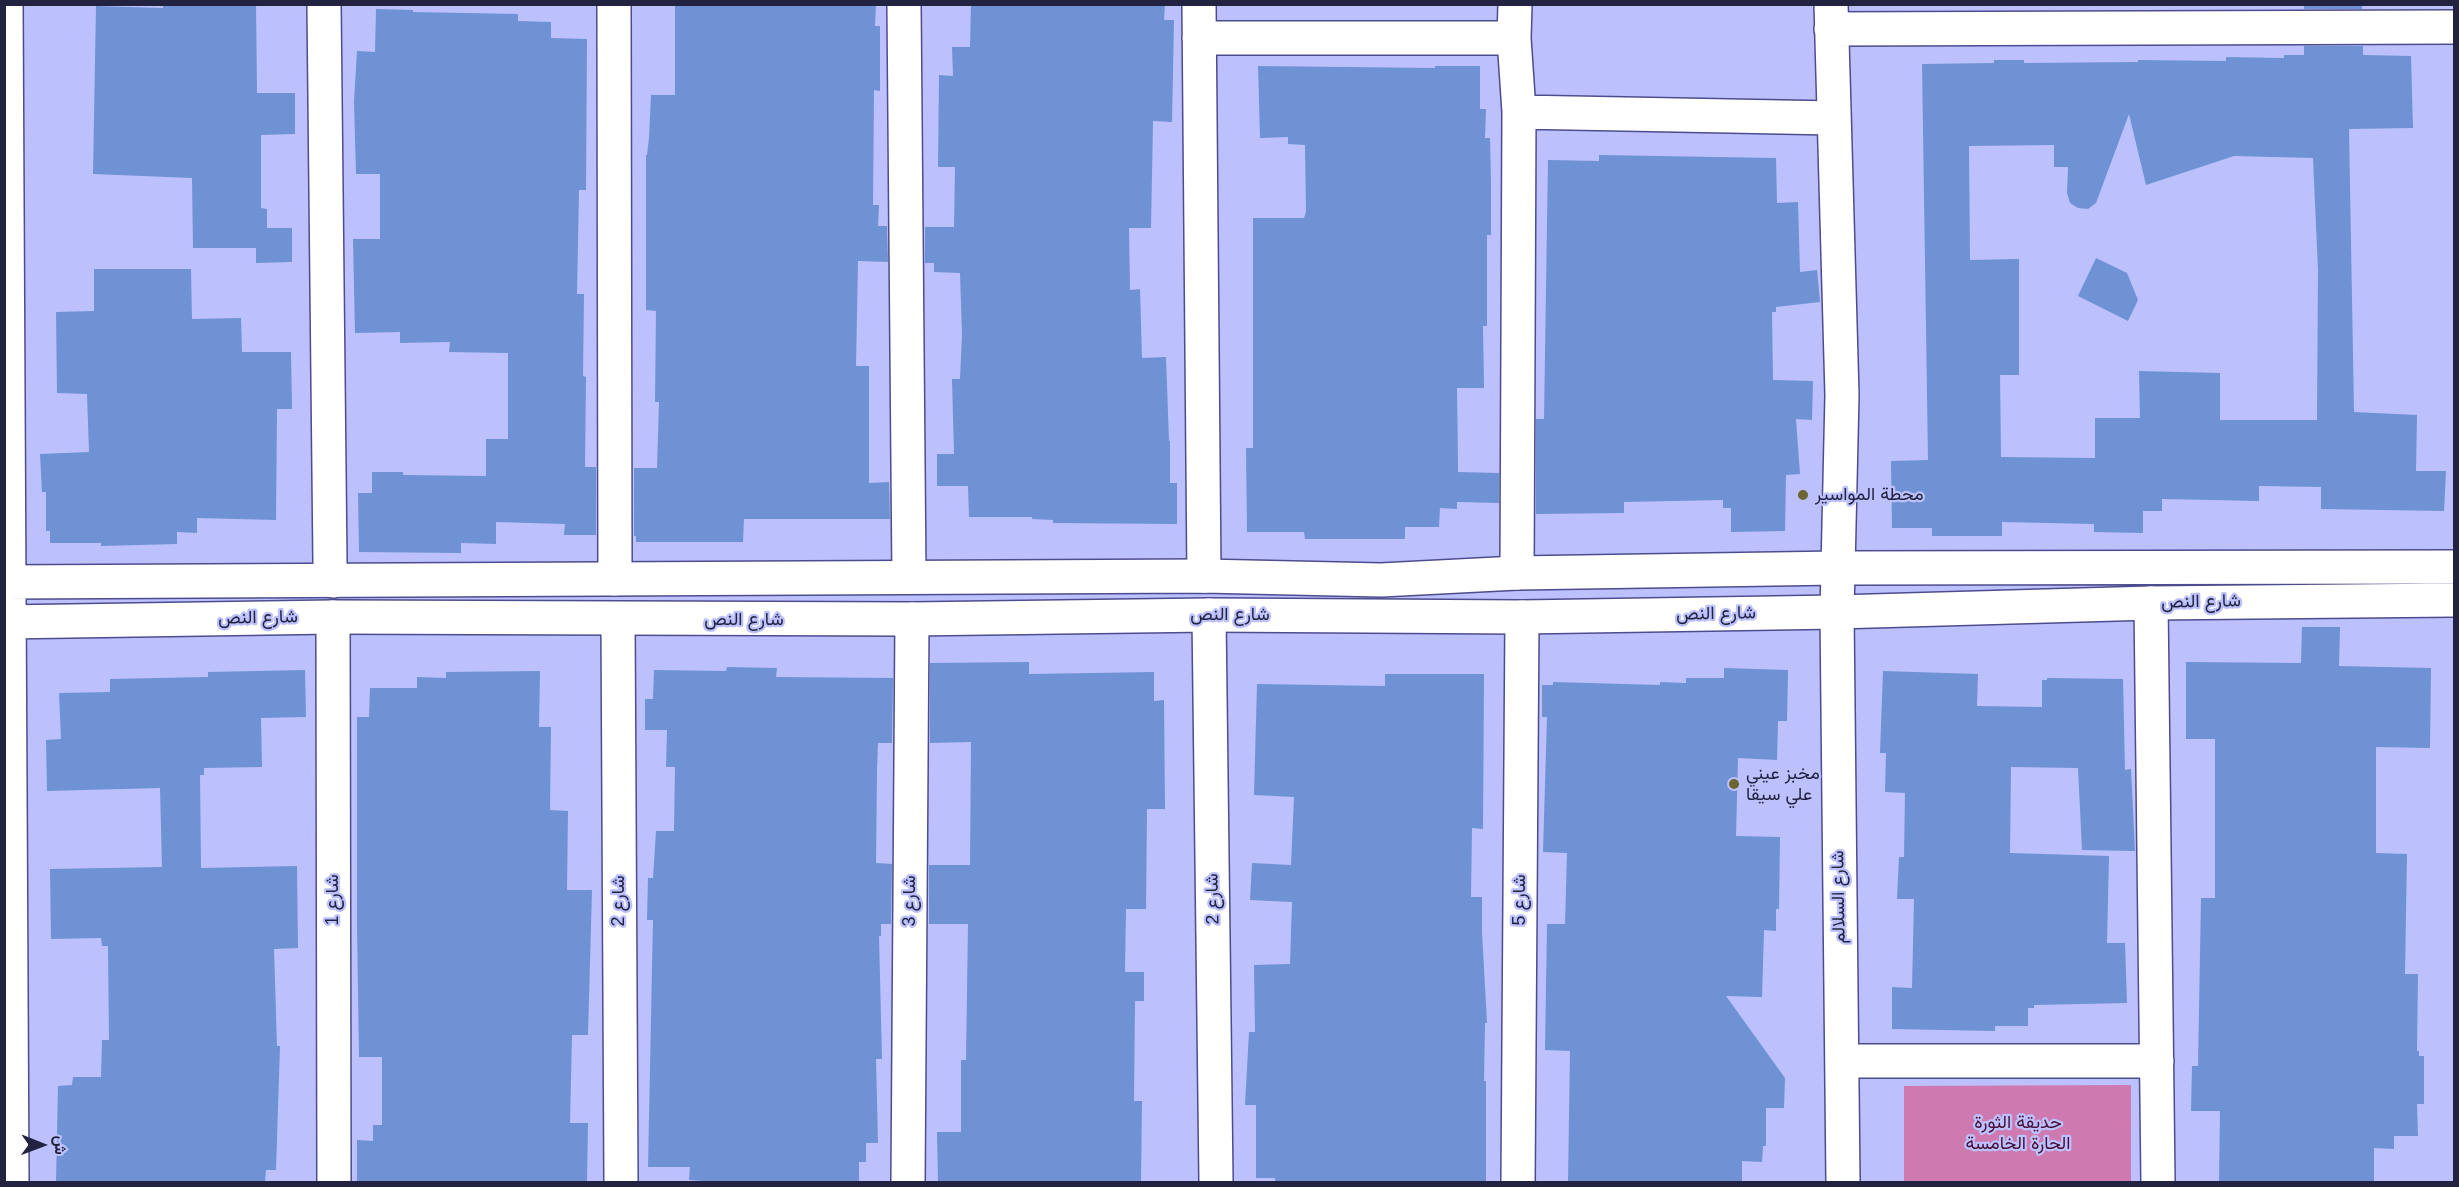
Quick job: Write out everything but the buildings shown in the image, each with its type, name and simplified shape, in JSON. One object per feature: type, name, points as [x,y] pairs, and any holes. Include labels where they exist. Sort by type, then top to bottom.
[{"type":"street","points":[[6,4],[6,622],[12,1182]]},
{"type":"street","points":[[324,4],[330,564],[333,581]]},
{"type":"street","points":[[614,4],[615,579]]},
{"type":"street","points":[[904,4],[909,577]]},
{"type":"street","points":[[1199,4],[1204,576]]},
{"type":"street","points":[[1515,4],[1514,38],[1519,112],[1517,573]]},
{"type":"street","points":[[1831,17],[2154,16],[2454,29],[2454,18]]},
{"type":"street","name":"شارع السلالم","points":[[1831,17],[1842,395],[1837,612],[1843,1182]]},
{"type":"street","points":[[1199,38],[1514,38]]},
{"type":"street","points":[[1519,112],[1834,118]]},
{"type":"street","name":"شارع النص","points":[[6,582],[1204,576],[1381,580],[1517,573],[1838,568],[2454,567]]},
{"type":"street","name":"شارع النص","points":[[6,622],[333,617],[618,620],[1209,615],[1522,618],[2151,603],[2454,600]]},
{"type":"street","points":[[2151,603],[2158,1182]]},
{"type":"street","name":"شارع 2","points":[[1209,615],[1216,1182]]},
{"type":"street","name":"شارع 1","points":[[333,617],[334,1182]]},
{"type":"street","name":"شارع 5","points":[[1518,1182],[1522,618]]},
{"type":"street","name":"شارع 3","points":[[908,1182],[912,619]]},
{"type":"street","name":"شارع 2","points":[[618,620],[621,1182]]},
{"type":"street","points":[[1842,1061],[2157,1061]]},
{"type":"green space","name":"حديقة الثورة الحارة الخامسة","points":[[2131,1085],[2131,1182],[1904,1182],[1904,1086]]},
{"type":"place","name":"محطة المواسير","points":[[1803,495]]},
{"type":"place","name":"مخبز عيني علي سيقا","points":[[1734,784]]}]
